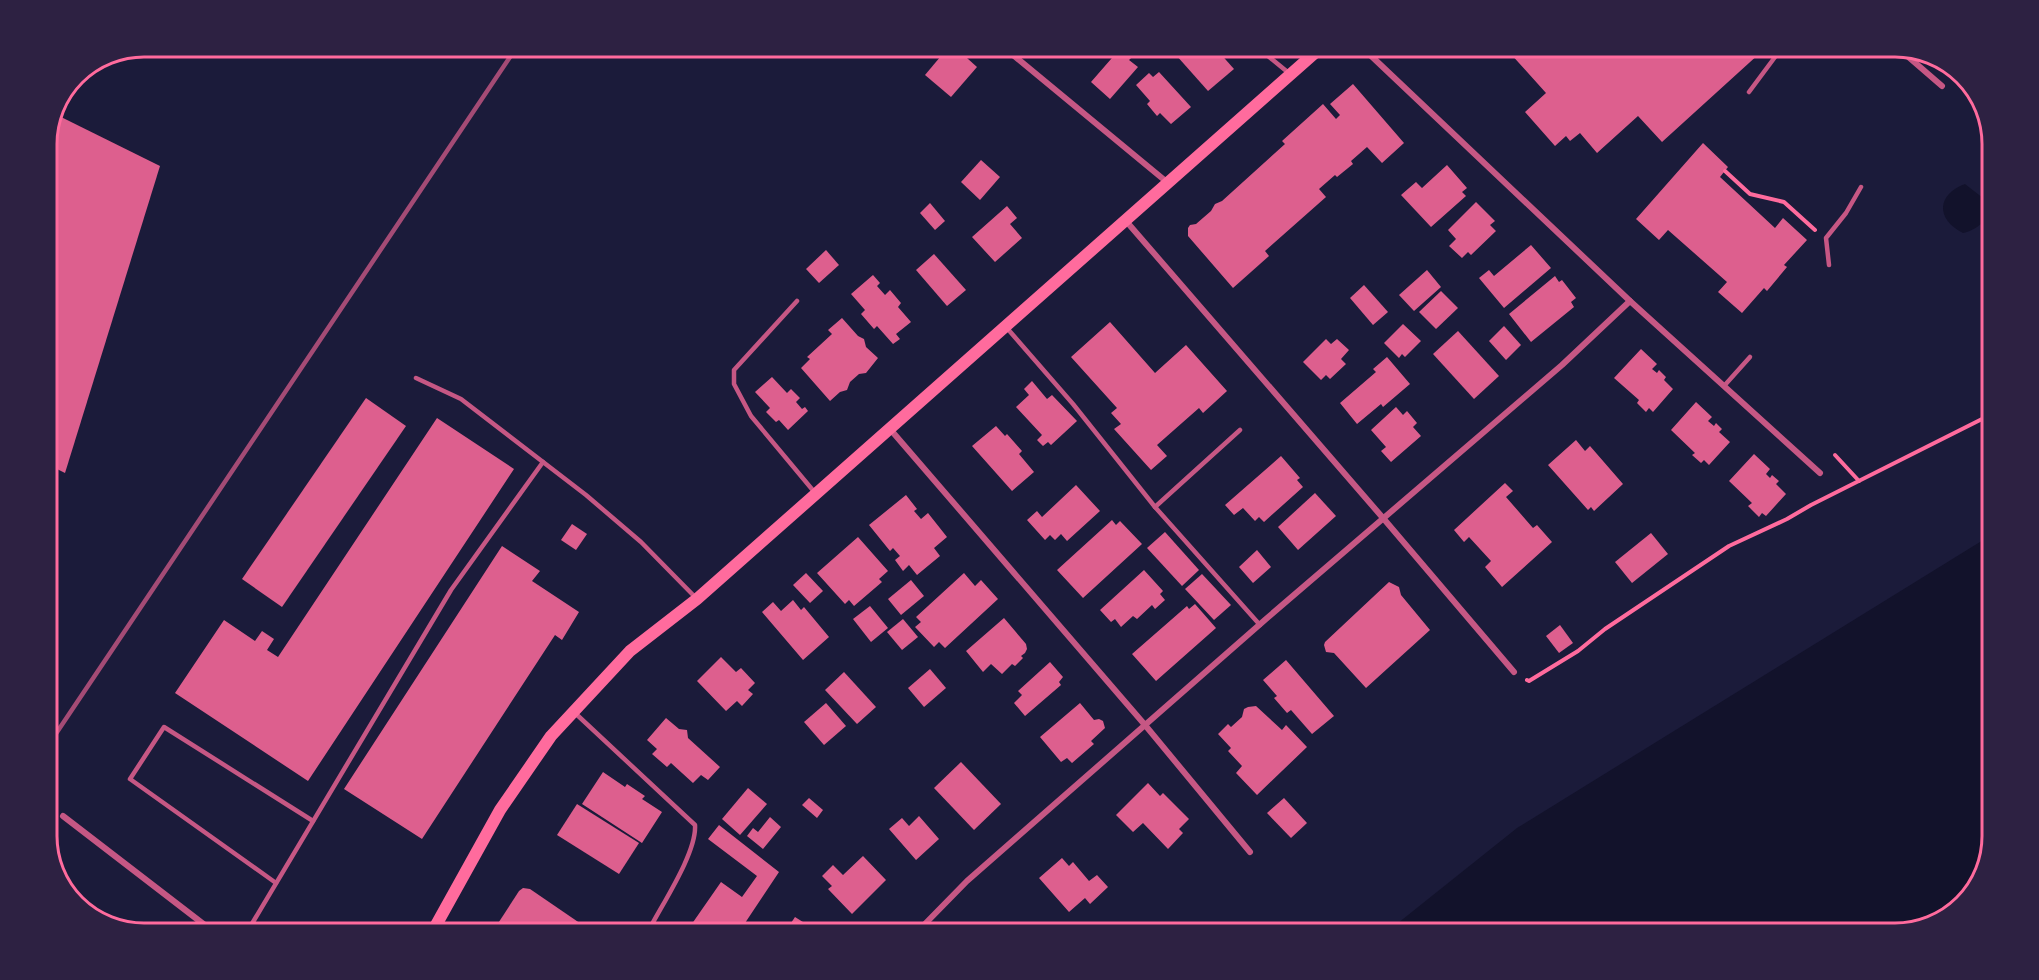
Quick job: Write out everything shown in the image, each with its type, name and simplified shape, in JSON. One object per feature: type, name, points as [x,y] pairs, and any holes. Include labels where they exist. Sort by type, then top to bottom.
[{"type":"main road","points":[[437,923],[500,810],[551,736],[630,651],[697,599],[1311,57]]},
{"type":"street","points":[[1016,57],[1169,183]]},
{"type":"street","points":[[1371,57],[1630,301],[1820,473]]},
{"type":"street","points":[[1911,59],[1942,86]]},
{"type":"street","points":[[1126,221],[1514,672]]},
{"type":"street","points":[[926,923],[967,880],[1562,365],[1630,301]]},
{"type":"street","points":[[890,429],[1145,724],[1250,852]]},
{"type":"street","points":[[63,816],[202,923]]},
{"type":"lane","points":[[1270,57],[1292,75]]},
{"type":"lane","points":[[1749,92],[1775,57]]},
{"type":"lane","points":[[1829,265],[1826,238],[1846,213],[1861,187]]},
{"type":"lane","points":[[797,301],[734,370],[734,384],[751,416],[816,494]]},
{"type":"lane","points":[[1006,327],[1073,404],[1155,507],[1260,625]]},
{"type":"lane","points":[[1724,386],[1750,357]]},
{"type":"lane","points":[[416,378],[461,399],[543,462],[641,542],[697,599]]},
{"type":"lane","points":[[1155,507],[1240,430]]},
{"type":"lane","points":[[252,923],[452,590],[543,462]]},
{"type":"lane","points":[[573,711],[695,825],[696,836],[691,850],[653,923]]},
{"type":"lane","points":[[276,883],[130,779],[164,728],[313,821]]},
{"type":"path","points":[[1725,171],[1750,194],[1782,201],[1826,238]]},
{"type":"path","points":[[1529,681],[1578,651],[1605,629],[1729,546],[1787,519],[1810,505],[1982,419]]},
{"type":"path","points":[[1835,455],[1859,481]]},
{"type":"shaded area","points":[[1965,184],[1982,197],[1982,223],[1973,230],[1963,233],[1948,221],[1944,214],[1945,200],[1956,188]]},
{"type":"shaded area","points":[[1982,541],[1982,836],[1980,853],[1970,880],[1961,893],[1944,908],[1918,920],[1895,923],[1398,923],[1517,828]]},
{"type":"building","points":[[940,57],[966,57],[977,67],[951,97],[925,75]]},
{"type":"building","points":[[1113,57],[1132,57],[1129,60],[1138,67],[1110,99],[1091,82]]},
{"type":"building","points":[[1178,57],[1223,57],[1234,69],[1208,91]]},
{"type":"building","points":[[1514,57],[1756,57],[1662,142],[1638,116],[1597,153],[1580,133],[1570,141],[1566,136],[1555,146],[1525,112],[1546,93]]},
{"type":"building","points":[[1159,72],[1191,107],[1171,124],[1160,113],[1157,116],[1147,104],[1150,101],[1136,85],[1149,73],[1153,77]]},
{"type":"building","points":[[1353,84],[1404,143],[1382,163],[1367,147],[1351,161],[1353,164],[1337,177],[1335,175],[1319,189],[1326,197],[1265,251],[1269,256],[1233,288],[1188,236],[1188,228],[1196,224],[1211,211],[1215,204],[1222,201],[1285,144],[1282,141],[1323,104],[1336,119],[1340,115],[1330,104]]},
{"type":"building","points":[[61,117],[160,166],[65,473],[57,469],[57,138]]},
{"type":"building","points":[[1703,143],[1728,167],[1720,177],[1775,228],[1783,218],[1807,240],[1784,265],[1787,267],[1767,291],[1764,288],[1742,313],[1718,292],[1727,282],[1668,230],[1659,240],[1636,219]]},
{"type":"building","points":[[981,160],[1000,177],[980,200],[961,182]]},
{"type":"building","points":[[1447,165],[1467,188],[1462,192],[1466,196],[1431,227],[1401,195],[1416,182],[1422,188]]},
{"type":"building","points":[[1476,202],[1495,221],[1490,225],[1496,231],[1471,255],[1468,252],[1462,258],[1449,246],[1456,239],[1448,230]]},
{"type":"building","points":[[930,203],[945,221],[935,230],[920,213]]},
{"type":"building","points":[[1007,206],[1017,218],[1010,224],[1022,238],[995,262],[972,237]]},
{"type":"building","points":[[1531,245],[1551,268],[1504,308],[1479,278],[1489,270],[1494,276]]},
{"type":"building","points":[[826,250],[839,265],[819,283],[806,269]]},
{"type":"building","points":[[934,254],[966,290],[947,306],[916,270]]},
{"type":"building","points":[[1427,270],[1441,287],[1414,311],[1399,295]]},
{"type":"building","points":[[873,275],[880,283],[877,286],[885,295],[890,290],[901,303],[898,307],[911,322],[896,334],[900,339],[893,344],[877,326],[874,329],[861,314],[865,310],[851,294]]},
{"type":"building","points":[[1555,276],[1559,282],[1562,280],[1576,298],[1571,302],[1574,307],[1531,342],[1509,314]]},
{"type":"building","points":[[1364,285],[1388,312],[1373,325],[1350,298]]},
{"type":"building","points":[[1441,291],[1458,308],[1436,329],[1419,312]]},
{"type":"building","points":[[842,318],[858,336],[864,339],[866,347],[878,358],[866,373],[859,374],[850,382],[847,390],[840,392],[830,401],[801,368],[810,359],[807,357],[832,334],[828,330]]},
{"type":"building","points":[[1110,322],[1155,373],[1186,345],[1227,391],[1203,413],[1199,408],[1157,445],[1167,456],[1151,470],[1114,429],[1121,424],[1111,413],[1117,408],[1071,357]]},
{"type":"building","points":[[1403,324],[1421,341],[1405,357],[1402,354],[1399,358],[1384,343]]},
{"type":"building","points":[[1504,326],[1521,345],[1506,360],[1489,341]]},
{"type":"building","points":[[1458,331],[1499,376],[1474,399],[1433,354]]},
{"type":"building","points":[[1326,339],[1331,344],[1337,339],[1349,350],[1341,359],[1346,364],[1330,379],[1326,375],[1321,380],[1303,362]]},
{"type":"building","points":[[1641,349],[1657,364],[1652,369],[1657,373],[1659,370],[1666,377],[1664,380],[1673,389],[1653,412],[1649,408],[1646,412],[1637,403],[1639,400],[1614,378]]},
{"type":"building","points":[[1387,357],[1410,384],[1383,407],[1381,404],[1357,424],[1340,403],[1376,372],[1373,369]]},
{"type":"building","points":[[772,377],[787,393],[791,389],[800,398],[796,402],[802,409],[805,407],[808,411],[788,430],[779,420],[776,422],[766,412],[770,408],[755,392]]},
{"type":"building","points":[[1032,381],[1047,399],[1052,395],[1077,421],[1051,445],[1048,442],[1043,446],[1037,440],[1042,435],[1016,407],[1029,395],[1024,389]]},
{"type":"building","points":[[366,398],[406,426],[282,607],[242,579]]},
{"type":"building","points":[[1696,402],[1712,417],[1708,421],[1714,426],[1716,423],[1722,429],[1719,432],[1730,442],[1709,465],[1704,460],[1701,463],[1692,455],[1695,453],[1671,430]]},
{"type":"building","points":[[1396,407],[1403,415],[1407,411],[1417,423],[1413,427],[1421,436],[1391,462],[1381,451],[1386,447],[1371,430]]},
{"type":"building","points":[[437,418],[514,469],[308,781],[175,693],[224,620],[255,641],[262,631],[274,639],[267,650],[278,657]]},
{"type":"building","points":[[996,426],[1005,436],[1007,434],[1022,451],[1019,454],[1034,472],[1012,491],[972,446]]},
{"type":"building","points":[[1576,440],[1585,451],[1590,446],[1623,484],[1594,511],[1591,507],[1588,510],[1548,465]]},
{"type":"building","points":[[1754,454],[1770,469],[1766,474],[1770,478],[1772,475],[1779,481],[1776,484],[1786,494],[1766,516],[1762,513],[1759,517],[1748,506],[1752,503],[1729,481]]},
{"type":"building","points":[[1281,456],[1300,478],[1297,480],[1303,487],[1264,522],[1259,517],[1255,521],[1243,508],[1234,515],[1225,505]]},
{"type":"building","points":[[1505,483],[1513,491],[1506,497],[1533,528],[1537,525],[1552,542],[1502,587],[1485,567],[1491,561],[1469,537],[1464,542],[1454,530]]},
{"type":"building","points":[[1076,485],[1100,511],[1067,541],[1061,534],[1055,540],[1050,535],[1045,540],[1027,520],[1037,511],[1042,517]]},
{"type":"building","points":[[1315,493],[1336,516],[1298,550],[1278,527]]},
{"type":"building","points":[[906,495],[917,509],[914,511],[921,519],[928,513],[947,537],[934,548],[940,556],[917,575],[909,565],[903,571],[895,560],[900,556],[893,548],[890,551],[869,525]]},
{"type":"building","points":[[1112,520],[1116,525],[1120,521],[1142,544],[1083,598],[1057,570]]},
{"type":"building","points":[[572,524],[587,534],[576,550],[561,540]]},
{"type":"building","points":[[1165,532],[1199,570],[1182,586],[1147,548]]},
{"type":"building","points":[[1651,533],[1668,554],[1632,583],[1615,562]]},
{"type":"building","points":[[858,537],[888,571],[879,579],[882,582],[854,606],[849,600],[845,604],[817,573]]},
{"type":"building","points":[[502,546],[540,571],[532,581],[579,612],[562,640],[555,635],[422,839],[344,789]]},
{"type":"building","points":[[1257,550],[1271,567],[1253,583],[1239,567]]},
{"type":"building","points":[[1144,570],[1163,591],[1160,594],[1165,600],[1155,609],[1152,605],[1137,619],[1133,616],[1121,627],[1115,619],[1111,622],[1100,610]]},
{"type":"building","points":[[806,573],[823,591],[810,603],[793,585]]},
{"type":"building","points":[[964,573],[975,586],[981,580],[998,599],[945,648],[939,642],[934,647],[915,627],[921,622],[916,617]]},
{"type":"building","points":[[1202,574],[1231,605],[1214,620],[1185,589]]},
{"type":"building","points":[[911,580],[924,596],[901,615],[888,599]]},
{"type":"building","points":[[1389,582],[1399,587],[1401,595],[1430,630],[1366,688],[1334,653],[1326,652],[1324,645]]},
{"type":"building","points":[[793,600],[801,610],[804,607],[829,637],[803,660],[762,612],[773,602],[781,611]]},
{"type":"building","points":[[1195,604],[1216,628],[1156,681],[1132,654],[1187,606],[1189,609]]},
{"type":"building","points":[[870,606],[888,628],[871,642],[853,619]]},
{"type":"building","points":[[1004,618],[1026,644],[1027,649],[1021,656],[1023,658],[1015,666],[1012,664],[1002,674],[991,664],[983,672],[966,651]]},
{"type":"building","points":[[903,619],[918,637],[902,650],[887,632]]},
{"type":"building","points":[[1560,625],[1573,643],[1559,653],[1546,636]]},
{"type":"building","points":[[721,657],[736,672],[741,668],[755,683],[748,690],[753,694],[742,706],[737,701],[726,711],[697,681]]},
{"type":"building","points":[[1286,660],[1334,716],[1312,734],[1291,710],[1287,713],[1274,698],[1277,696],[1263,680]]},
{"type":"building","points":[[1050,662],[1063,677],[1059,682],[1061,685],[1025,716],[1014,703],[1022,695],[1018,691]]},
{"type":"building","points":[[930,669],[946,688],[924,707],[908,688]]},
{"type":"building","points":[[844,672],[876,707],[857,724],[825,690]]},
{"type":"building","points":[[826,703],[846,726],[824,745],[804,722]]},
{"type":"building","points":[[1080,703],[1094,720],[1103,721],[1105,728],[1091,741],[1094,744],[1072,763],[1067,758],[1061,762],[1040,737]]},
{"type":"building","points":[[1256,706],[1282,730],[1286,725],[1307,747],[1257,795],[1236,773],[1242,766],[1228,751],[1231,748],[1218,734],[1228,724],[1231,727],[1242,717],[1244,709]]},
{"type":"building","points":[[666,718],[679,729],[687,730],[688,738],[720,767],[708,780],[701,775],[693,783],[671,763],[667,767],[652,754],[657,749],[647,740]]},
{"type":"building","points":[[961,762],[1001,804],[974,830],[934,788]]},
{"type":"building","points":[[603,772],[625,787],[627,784],[645,796],[642,799],[662,812],[642,843],[582,804]]},
{"type":"building","points":[[1148,783],[1160,796],[1163,793],[1189,819],[1179,829],[1183,833],[1168,849],[1143,823],[1133,832],[1116,815]]},
{"type":"building","points":[[748,788],[767,804],[740,835],[722,819]]},
{"type":"building","points":[[809,798],[823,810],[817,818],[802,805]]},
{"type":"building","points":[[1284,798],[1307,823],[1291,838],[1267,813]]},
{"type":"building","points":[[577,804],[639,843],[619,874],[557,835]]},
{"type":"building","points":[[919,816],[939,839],[916,860],[889,829],[902,818],[909,826]]},
{"type":"building","points":[[770,817],[781,827],[763,849],[747,836],[753,828],[758,832]]},
{"type":"building","points":[[719,825],[779,872],[745,923],[692,923],[721,882],[742,897],[757,876],[708,839]]},
{"type":"building","points":[[863,856],[886,880],[852,914],[828,889],[832,886],[822,876],[833,865],[843,875]]},
{"type":"building","points":[[1062,858],[1069,866],[1073,862],[1089,881],[1097,875],[1108,887],[1090,904],[1085,898],[1069,912],[1039,878]]},
{"type":"building","points":[[523,888],[530,889],[580,923],[498,923]]},
{"type":"building","points":[[795,917],[804,923],[791,923]]},
{"type":"railway","points":[[57,732],[510,57]]}]
